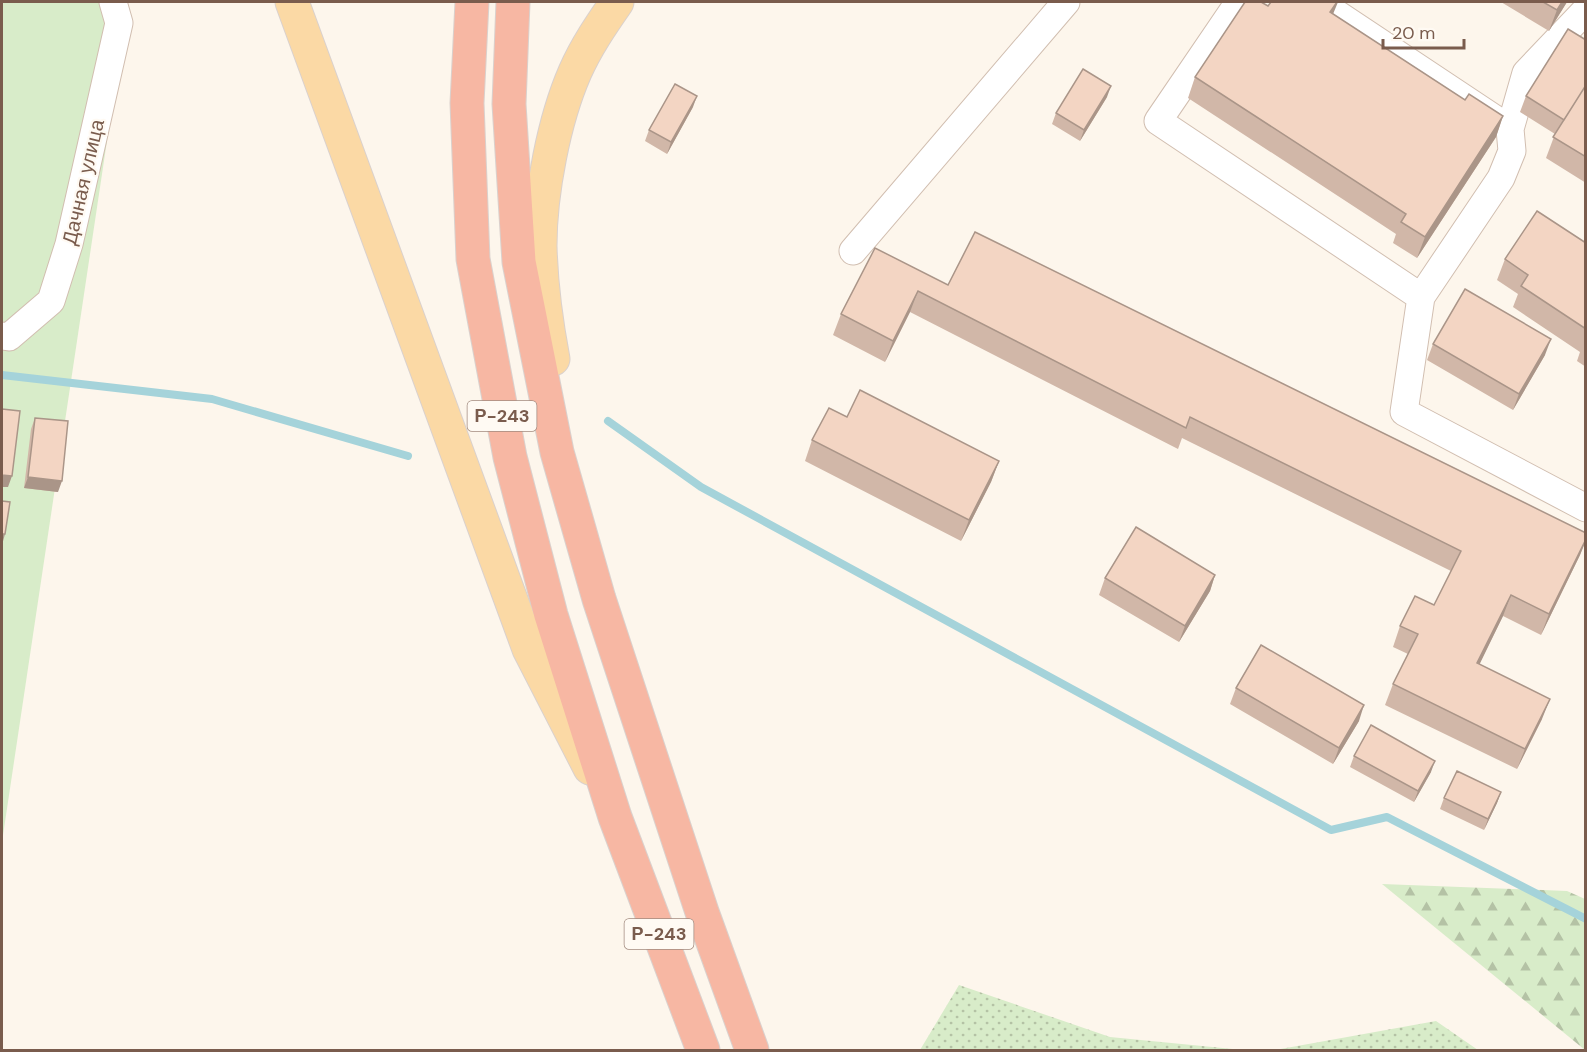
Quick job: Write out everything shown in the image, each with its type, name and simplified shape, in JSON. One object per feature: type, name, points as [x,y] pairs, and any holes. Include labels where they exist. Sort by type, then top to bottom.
[{"type":"highway","name":"Р-243","points":[[472,2],[467,103],[473,259],[510,457],[551,615],[615,817],[703,1050]]},
{"type":"highway","name":"Р-243","points":[[513,2],[509,104],[519,262],[557,452],[599,599],[702,912],[752,1050]]},
{"type":"main road","points":[[292,2],[529,649],[615,817]]},
{"type":"main road","points":[[599,599],[585,499],[550,342],[540,245],[547,173],[562,108],[574,74],[588,45],[616,2]]},
{"type":"street","name":"Дачная улица","points":[[2,336],[9,337],[51,301],[69,244],[119,23],[113,2]]},
{"type":"street","points":[[853,251],[1066,2]]},
{"type":"street","points":[[1239,2],[1158,121],[1421,297]]},
{"type":"street","points":[[1319,2],[1510,129]]},
{"type":"street","points":[[1586,10],[1526,73],[1510,129],[1512,151],[1501,178],[1421,297],[1404,412],[1586,508]]},
{"type":"green space","points":[[2,2],[119,2],[124,27],[2,842]]},
{"type":"green space","points":[[1382,884],[1567,891],[1585,899],[1585,1050]]},
{"type":"green space","points":[[959,985],[1110,1037],[1243,1050],[920,1050]]},
{"type":"green space","points":[[1436,1021],[1478,1050],[1275,1050]]},
{"type":"building","points":[[1245,2],[1261,2],[1268,6],[1271,2],[1337,2],[1330,12],[1465,100],[1469,94],[1503,116],[1425,237],[1401,222],[1406,214],[1195,77]]},
{"type":"building","points":[[1543,2],[1562,2],[1557,10]]},
{"type":"building","points":[[1568,29],[1586,40],[1586,85],[1564,120],[1526,96]]},
{"type":"building","points":[[1083,69],[1111,86],[1084,130],[1056,113]]},
{"type":"building","points":[[675,84],[697,96],[671,142],[649,130]]},
{"type":"building","points":[[1586,85],[1586,157],[1553,137]]},
{"type":"building","points":[[1537,211],[1586,243],[1586,329],[1521,286],[1528,275],[1505,259]]},
{"type":"building","points":[[975,232],[1586,533],[1586,539],[1549,614],[1511,595],[1477,663],[1550,699],[1525,749],[1393,684],[1418,634],[1400,626],[1415,596],[1434,605],[1461,551],[1190,417],[1186,428],[918,291],[893,341],[841,314],[875,248],[948,285]]},
{"type":"building","points":[[1465,289],[1551,339],[1519,394],[1433,344]]},
{"type":"building","points":[[860,390],[999,461],[969,520],[812,440],[829,408],[847,417]]},
{"type":"building","points":[[2,409],[20,411],[12,476],[2,475]]},
{"type":"building","points":[[35,418],[68,421],[62,481],[28,477]]},
{"type":"building","points":[[2,501],[10,502],[5,534],[2,534]]},
{"type":"building","points":[[1136,527],[1215,575],[1185,626],[1105,578]]},
{"type":"building","points":[[1261,645],[1364,705],[1339,748],[1236,688]]},
{"type":"building","points":[[1371,725],[1435,761],[1418,791],[1354,756]]},
{"type":"building","points":[[1457,771],[1501,792],[1488,819],[1444,798]]},
{"type":"waterway","points":[[2,375],[212,399],[408,456]]},
{"type":"waterway","points":[[608,421],[701,487],[1331,830],[1387,817],[1586,919]]}]
